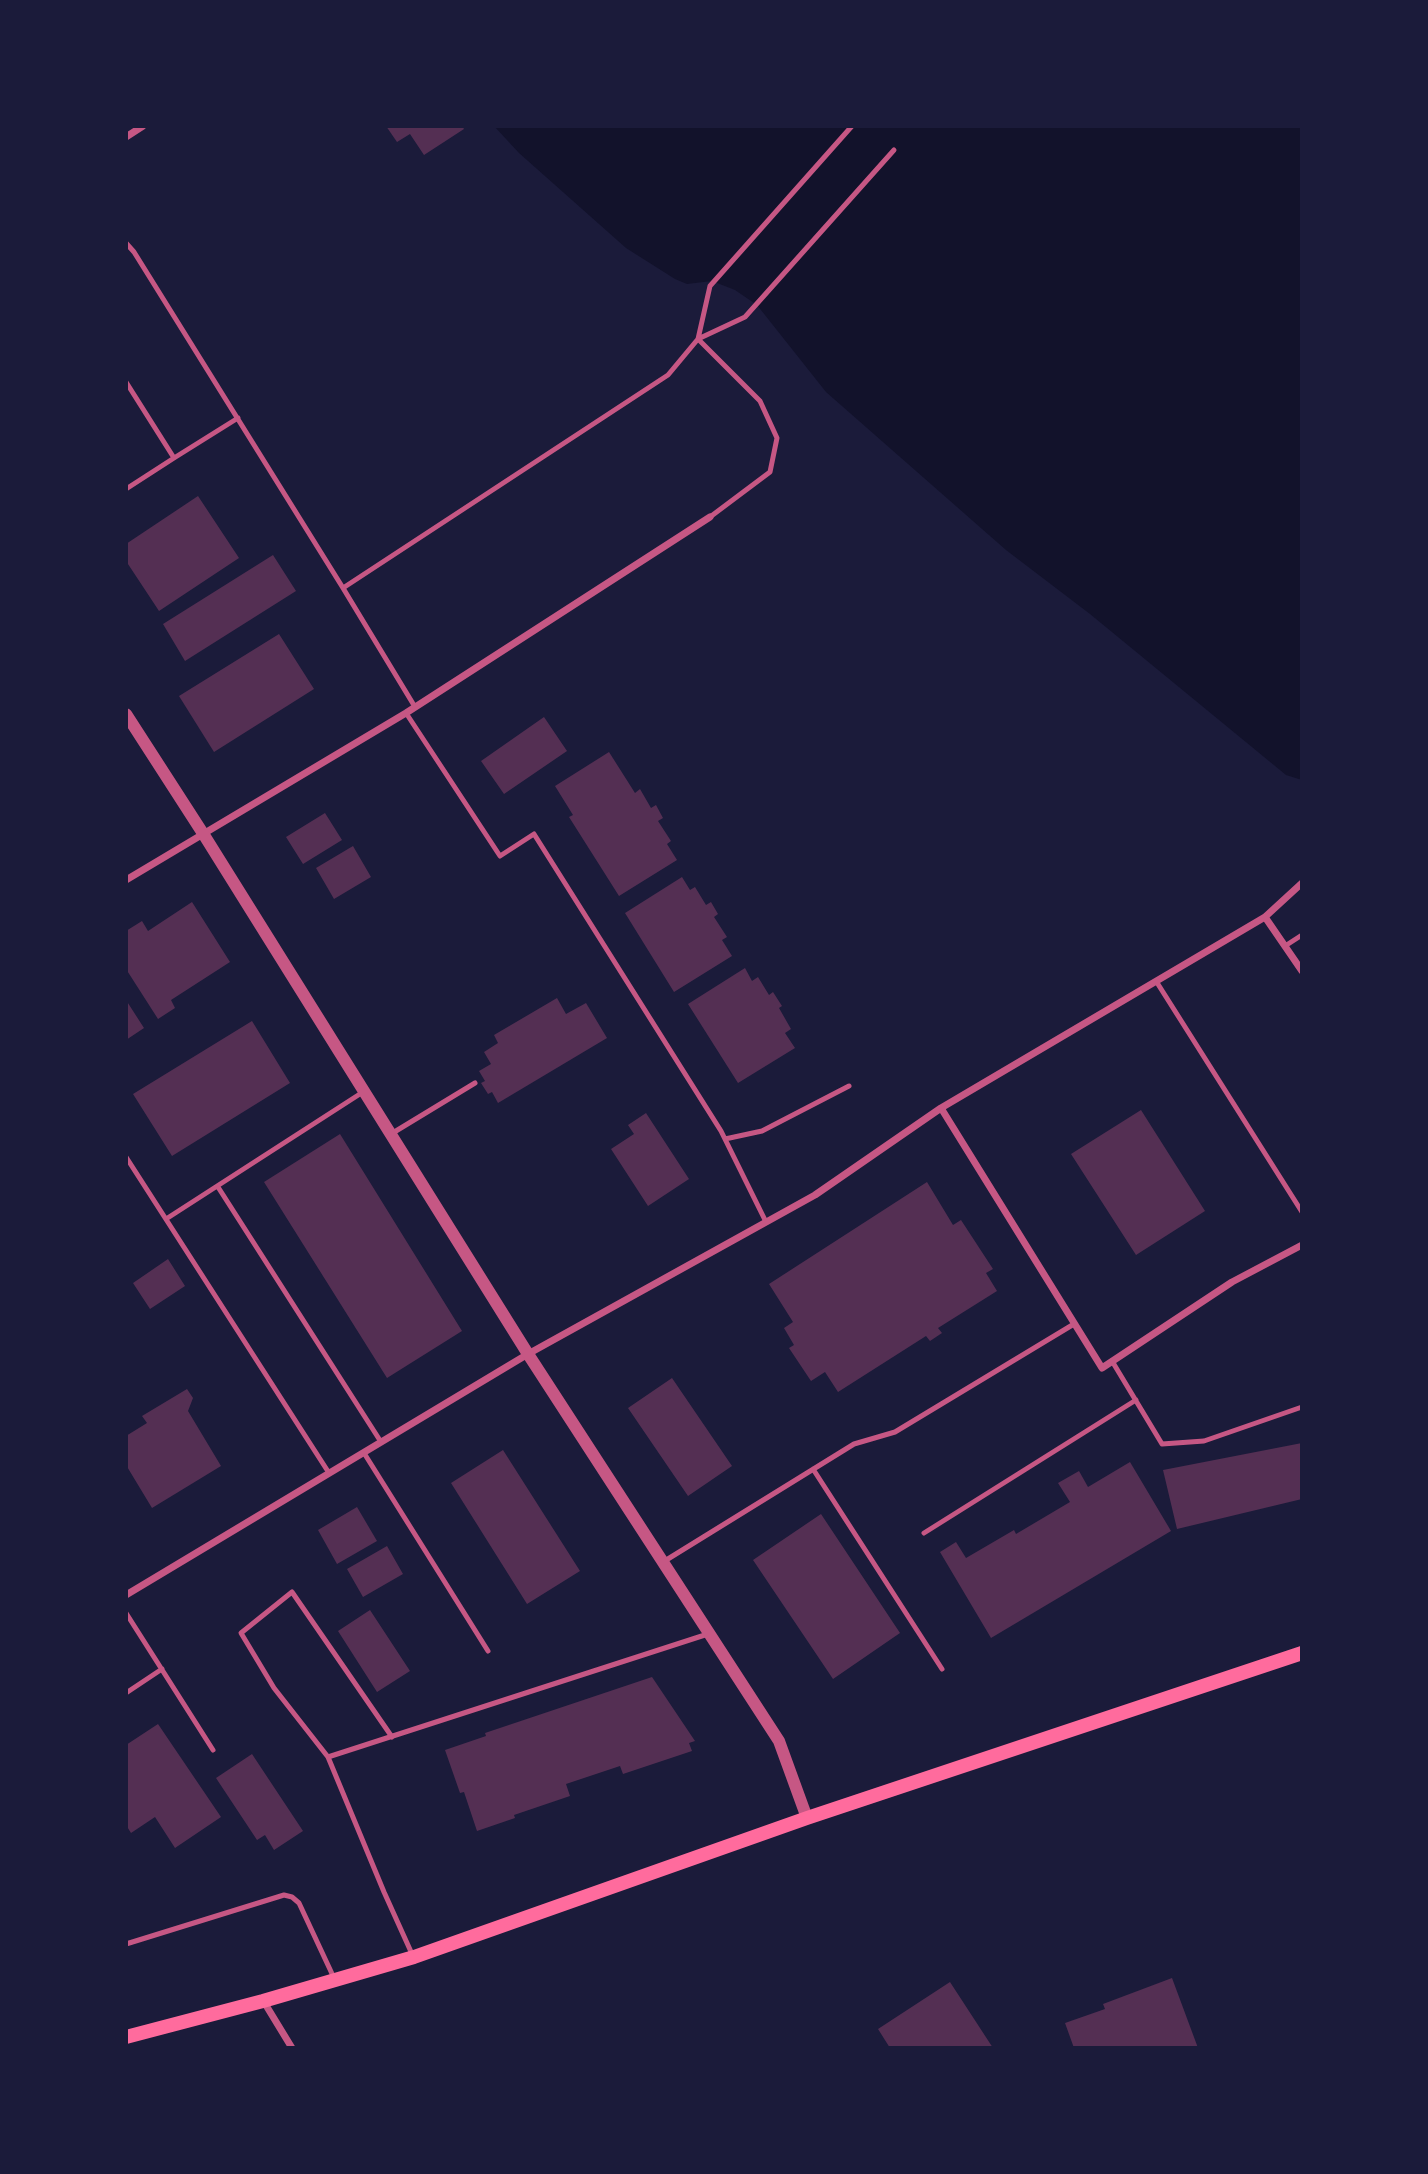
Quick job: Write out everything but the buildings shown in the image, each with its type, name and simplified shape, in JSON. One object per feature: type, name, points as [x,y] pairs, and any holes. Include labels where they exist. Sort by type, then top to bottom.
[{"type":"main road","points":[[126,2037],[414,1957],[807,1818],[1302,1653]]},
{"type":"street","points":[[126,137],[143,126]]},
{"type":"street","points":[[126,880],[415,707],[710,517]]},
{"type":"street","points":[[126,714],[528,1354],[779,1741],[807,1818]]},
{"type":"street","points":[[126,1595],[528,1354],[815,1195],[941,1108],[1265,916],[1302,883]]},
{"type":"street","points":[[1265,916],[1302,971]]},
{"type":"street","points":[[941,1108],[1102,1368],[1232,1282],[1302,1245]]},
{"type":"street","points":[[263,2001],[292,2048]]},
{"type":"lane","points":[[698,339],[710,286],[852,126]]},
{"type":"lane","points":[[343,588],[668,375],[698,339],[745,317],[894,150]]},
{"type":"lane","points":[[126,243],[238,418],[415,707]]},
{"type":"lane","points":[[698,339],[760,401],[777,438],[769,472],[710,517]]},
{"type":"lane","points":[[126,382],[174,458]]},
{"type":"lane","points":[[126,489],[238,418]]},
{"type":"lane","points":[[406,712],[500,856],[534,834],[725,1139],[766,1222]]},
{"type":"lane","points":[[1285,946],[1302,935]]},
{"type":"lane","points":[[1156,981],[1302,1212]]},
{"type":"lane","points":[[391,1134],[475,1083]]},
{"type":"lane","points":[[725,1139],[762,1130],[849,1086]]},
{"type":"lane","points":[[166,1219],[364,1091]]},
{"type":"lane","points":[[126,1157],[329,1473]]},
{"type":"lane","points":[[218,1186],[381,1442]]},
{"type":"lane","points":[[663,1562],[854,1444],[895,1432],[1074,1324]]},
{"type":"lane","points":[[1112,1361],[1162,1444],[1205,1441],[1302,1407]]},
{"type":"lane","points":[[924,1533],[1136,1400]]},
{"type":"lane","points":[[364,1453],[488,1651]]},
{"type":"lane","points":[[813,1469],[942,1669]]},
{"type":"lane","points":[[392,1737],[292,1592],[241,1633],[274,1688],[328,1758],[414,1957]]},
{"type":"lane","points":[[126,1613],[214,1750]]},
{"type":"lane","points":[[328,1758],[709,1634]]},
{"type":"lane","points":[[126,1693],[162,1669]]},
{"type":"lane","points":[[126,1944],[278,1896],[292,1896],[309,1922],[336,1980]]},
{"type":"shaded area","points":[[494,126],[1302,126],[1302,780],[1286,775],[1090,614],[1006,550],[826,392],[757,305],[735,290],[712,281],[687,284],[675,279],[626,248],[519,153]]}]
